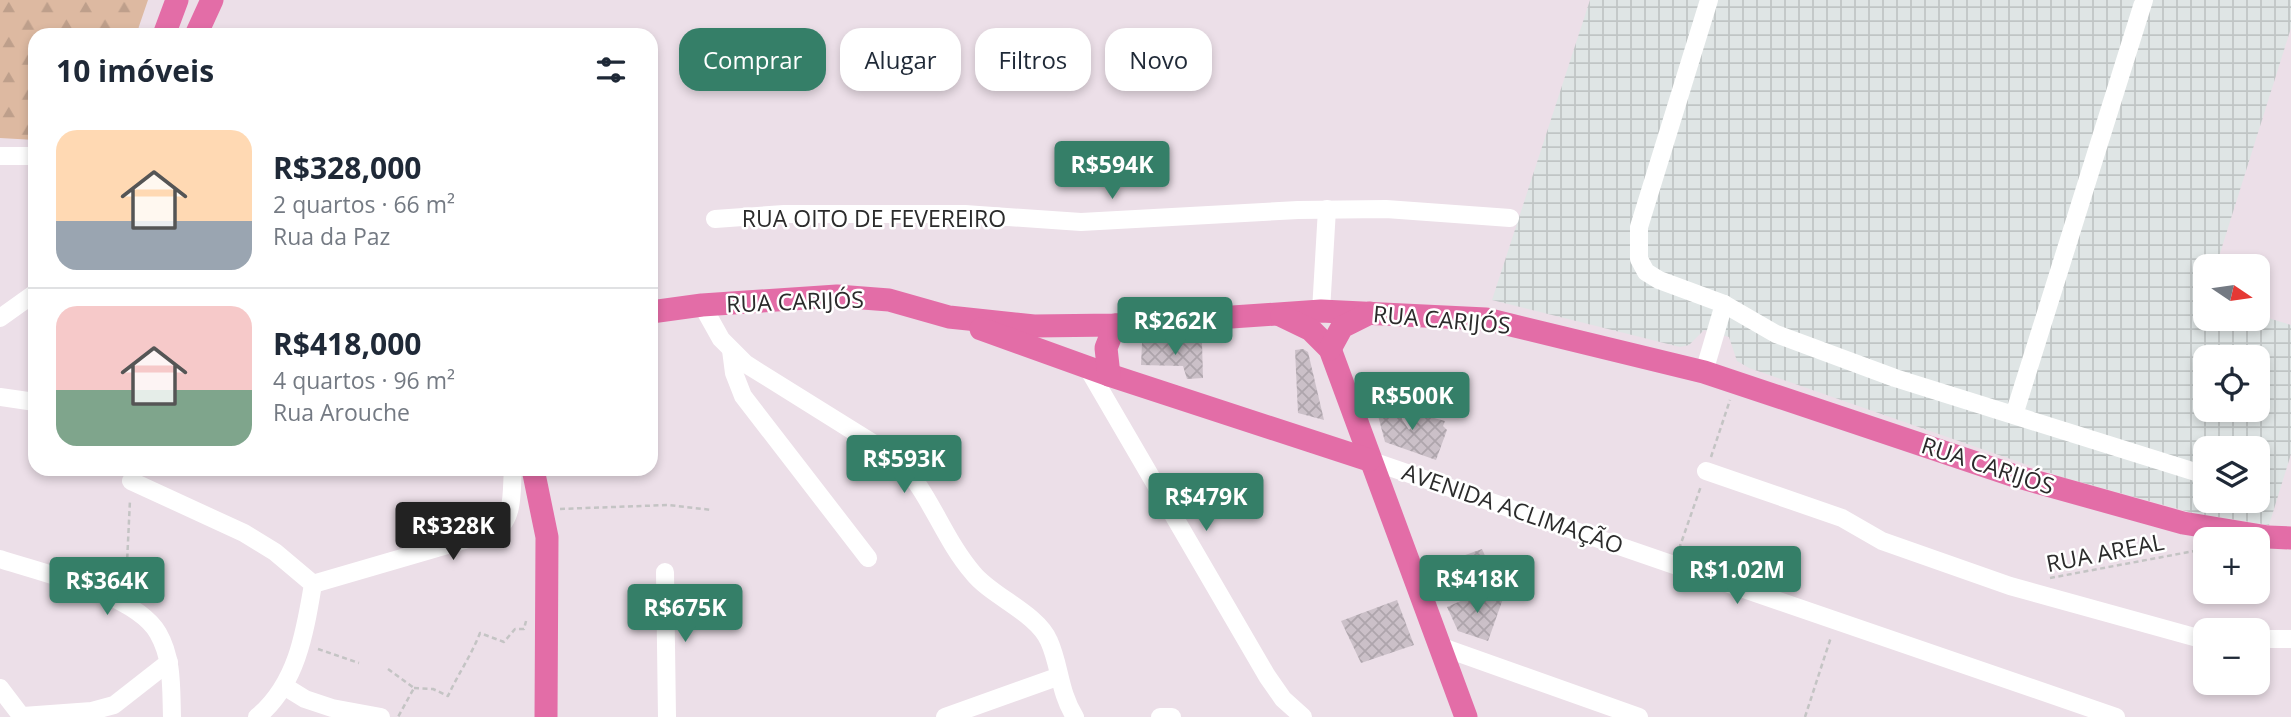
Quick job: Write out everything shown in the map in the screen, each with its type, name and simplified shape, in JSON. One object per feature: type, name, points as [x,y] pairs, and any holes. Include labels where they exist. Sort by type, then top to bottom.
[{"type":"main road","points":[[167,28],[177,0]]},
{"type":"main road","points":[[199,28],[212,0]]},
{"type":"main road","name":"RUA CARIJÓS","points":[[658,311],[702,305],[862,297],[889,300],[949,317],[1034,326],[1115,325],[1321,311],[1486,319],[1704,372],[2028,480],[2183,523],[2268,537],[2291,538]]},
{"type":"main road","points":[[1330,349],[1342,327],[1372,312]]},
{"type":"main road","points":[[1278,314],[1311,330],[1330,349],[1466,717]]},
{"type":"main road","name":"AVENIDA ACLIMAÇÃO","points":[[949,317],[1110,375],[1370,460]]},
{"type":"main road","points":[[1110,375],[1106,348],[1115,325]]},
{"type":"main road","points":[[535,476],[548,560],[546,717]]},
{"type":"street","points":[[1709,0],[1639,227],[1639,259],[1646,272],[1659,280],[1724,303],[1776,334],[1895,379],[2193,471]]},
{"type":"street","points":[[2014,415],[2144,0]]},
{"type":"street","points":[[0,156],[28,156]]},
{"type":"street","points":[[1321,311],[1327,209]]},
{"type":"street","name":"RUA OITO DE FEVEREIRO","points":[[715,219],[784,214],[965,214],[1081,222],[1327,209],[1386,209],[1510,218]]},
{"type":"street","points":[[0,318],[28,298]]},
{"type":"street","points":[[1704,372],[1724,303]]},
{"type":"street","points":[[702,305],[731,350],[746,364],[895,457],[915,476],[973,574],[1031,620],[1049,639],[1057,677],[1075,717]]},
{"type":"street","points":[[731,350],[734,373],[743,396],[868,558]]},
{"type":"street","points":[[1087,367],[1267,676],[1283,699],[1303,717]]},
{"type":"street","points":[[0,397],[28,401]]},
{"type":"street","name":"AVENIDA ACLIMAÇÃO","points":[[1370,460],[2116,717]]},
{"type":"street","points":[[1706,471],[1842,517],[1882,541],[2010,586],[2193,637]]},
{"type":"street","points":[[313,584],[495,531],[503,526],[509,513],[512,476]]},
{"type":"street","points":[[131,481],[244,533],[275,552],[313,584]]},
{"type":"street","points":[[0,559],[126,604],[156,629],[169,662],[172,717]]},
{"type":"street","points":[[665,572],[667,717]]},
{"type":"street","points":[[257,717],[284,686],[301,643],[313,584]]},
{"type":"street","points":[[2270,639],[2291,639]]},
{"type":"street","points":[[1441,647],[1639,717]]},
{"type":"street","points":[[0,688],[23,717],[92,711],[114,705],[169,662]]},
{"type":"street","points":[[945,717],[1057,677]]},
{"type":"street","points":[[284,686],[305,699],[332,708],[381,717]]},
{"type":"street","points":[[1160,717],[1172,717]]},
{"type":"path","points":[[126,604],[131,481]]},
{"type":"path","points":[[542,510],[668,505],[712,510]]},
{"type":"path","name":"RUA AREAL","points":[[2049,579],[2193,551]]},
{"type":"path","points":[[388,668],[414,688],[433,689],[449,696],[480,633],[504,642],[515,629],[524,629],[530,614]]},
{"type":"path","points":[[1805,717],[1836,621]]},
{"type":"path","points":[[301,643],[359,663]]},
{"type":"path","points":[[398,717],[414,688]]},
{"type":"shaded area","points":[[1590,0],[2291,0],[2291,28],[2220,254],[2193,254],[2193,331],[2270,331],[2270,319],[2291,325],[2291,454],[2269,525],[2193,513],[2062,477],[1749,368],[1737,361],[1729,337],[1704,330],[1689,345],[1680,347],[1492,300]]},
{"type":"green space","points":[[0,0],[148,0],[138,28],[28,28],[28,140],[0,138]]},
{"type":"building","points":[[1202,342],[1203,378],[1187,379],[1183,366],[1141,365],[1142,343]]},
{"type":"building","points":[[1303,349],[1308,352],[1324,420],[1298,413],[1295,350]]},
{"type":"building","points":[[1392,403],[1409,430],[1423,415],[1445,421],[1443,426],[1447,430],[1436,460],[1385,442],[1376,408]]},
{"type":"building","points":[[1482,549],[1491,569],[1453,582],[1446,562]]},
{"type":"building","points":[[1505,593],[1488,641],[1458,631],[1447,607],[1463,600]]},
{"type":"building","points":[[1397,600],[1414,645],[1361,663],[1341,621]]}]
